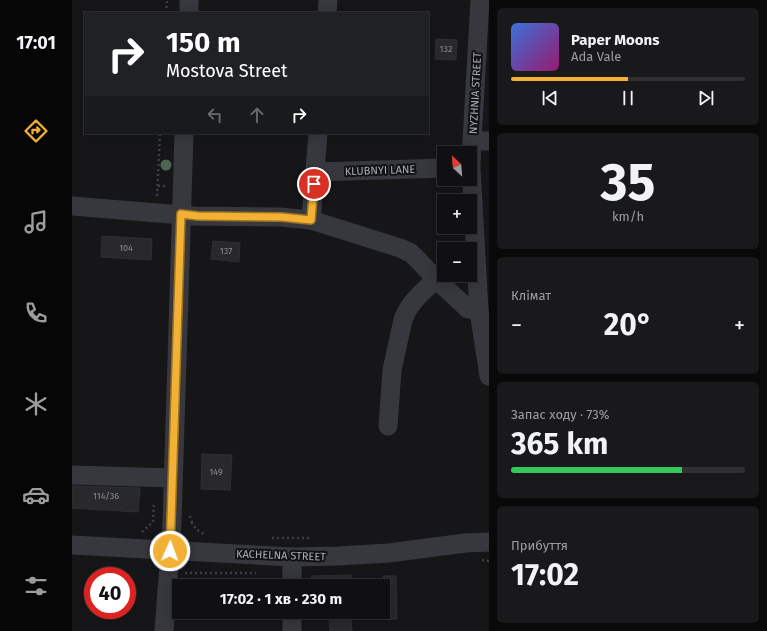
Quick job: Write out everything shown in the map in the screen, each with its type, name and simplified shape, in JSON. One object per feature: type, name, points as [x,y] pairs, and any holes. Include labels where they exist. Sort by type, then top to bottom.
[{"type":"street","points":[[189,12],[190,0]]},
{"type":"street","points":[[327,12],[328,0]]},
{"type":"street","name":"NYZHNIA STREET","points":[[480,0],[480,141]]},
{"type":"street","points":[[164,631],[172,522],[184,134]]},
{"type":"street","points":[[311,220],[318,134]]},
{"type":"street","name":"KLUBNYI LANE","points":[[316,172],[437,168]]},
{"type":"street","name":"NYZHNIA STREET","points":[[475,186],[481,216],[479,311],[489,376]]},
{"type":"street","points":[[72,206],[198,216],[281,217],[311,220],[400,248],[410,253],[419,260],[436,279],[468,309],[479,311]]},
{"type":"street","points":[[388,426],[392,370],[403,320],[411,304],[436,279]]},
{"type":"street","points":[[72,475],[173,478]]},
{"type":"street","name":"KACHELNA STREET","points":[[72,545],[292,557],[381,553],[465,543],[489,542]]},
{"type":"street","points":[[292,557],[292,579]]},
{"type":"street","points":[[292,619],[292,631]]},
{"type":"path","points":[[166,12],[167,0]]},
{"type":"path","points":[[157,212],[160,134]]},
{"type":"path","points":[[172,522],[192,523],[196,529],[209,536]]},
{"type":"path","points":[[267,538],[313,538]]},
{"type":"path","points":[[169,572],[261,573]]},
{"type":"building","points":[[436,39],[457,40],[456,60],[435,59]]},
{"type":"building","points":[[102,236],[152,239],[151,260],[101,257]]},
{"type":"building","points":[[213,241],[240,243],[239,262],[211,259]]},
{"type":"building","points":[[202,454],[232,455],[230,490],[201,489]]},
{"type":"building","points":[[72,486],[140,488],[138,512],[72,508]]},
{"type":"building","points":[[351,575],[351,579],[311,579],[311,576]]},
{"type":"building","points":[[383,576],[396,576],[397,619],[390,619],[390,579],[383,579]]},
{"type":"building","points":[[351,619],[352,631],[330,631],[329,620]]},
{"type":"route","points":[[170,551],[181,214],[198,216],[281,217],[311,220],[314,184]]}]
